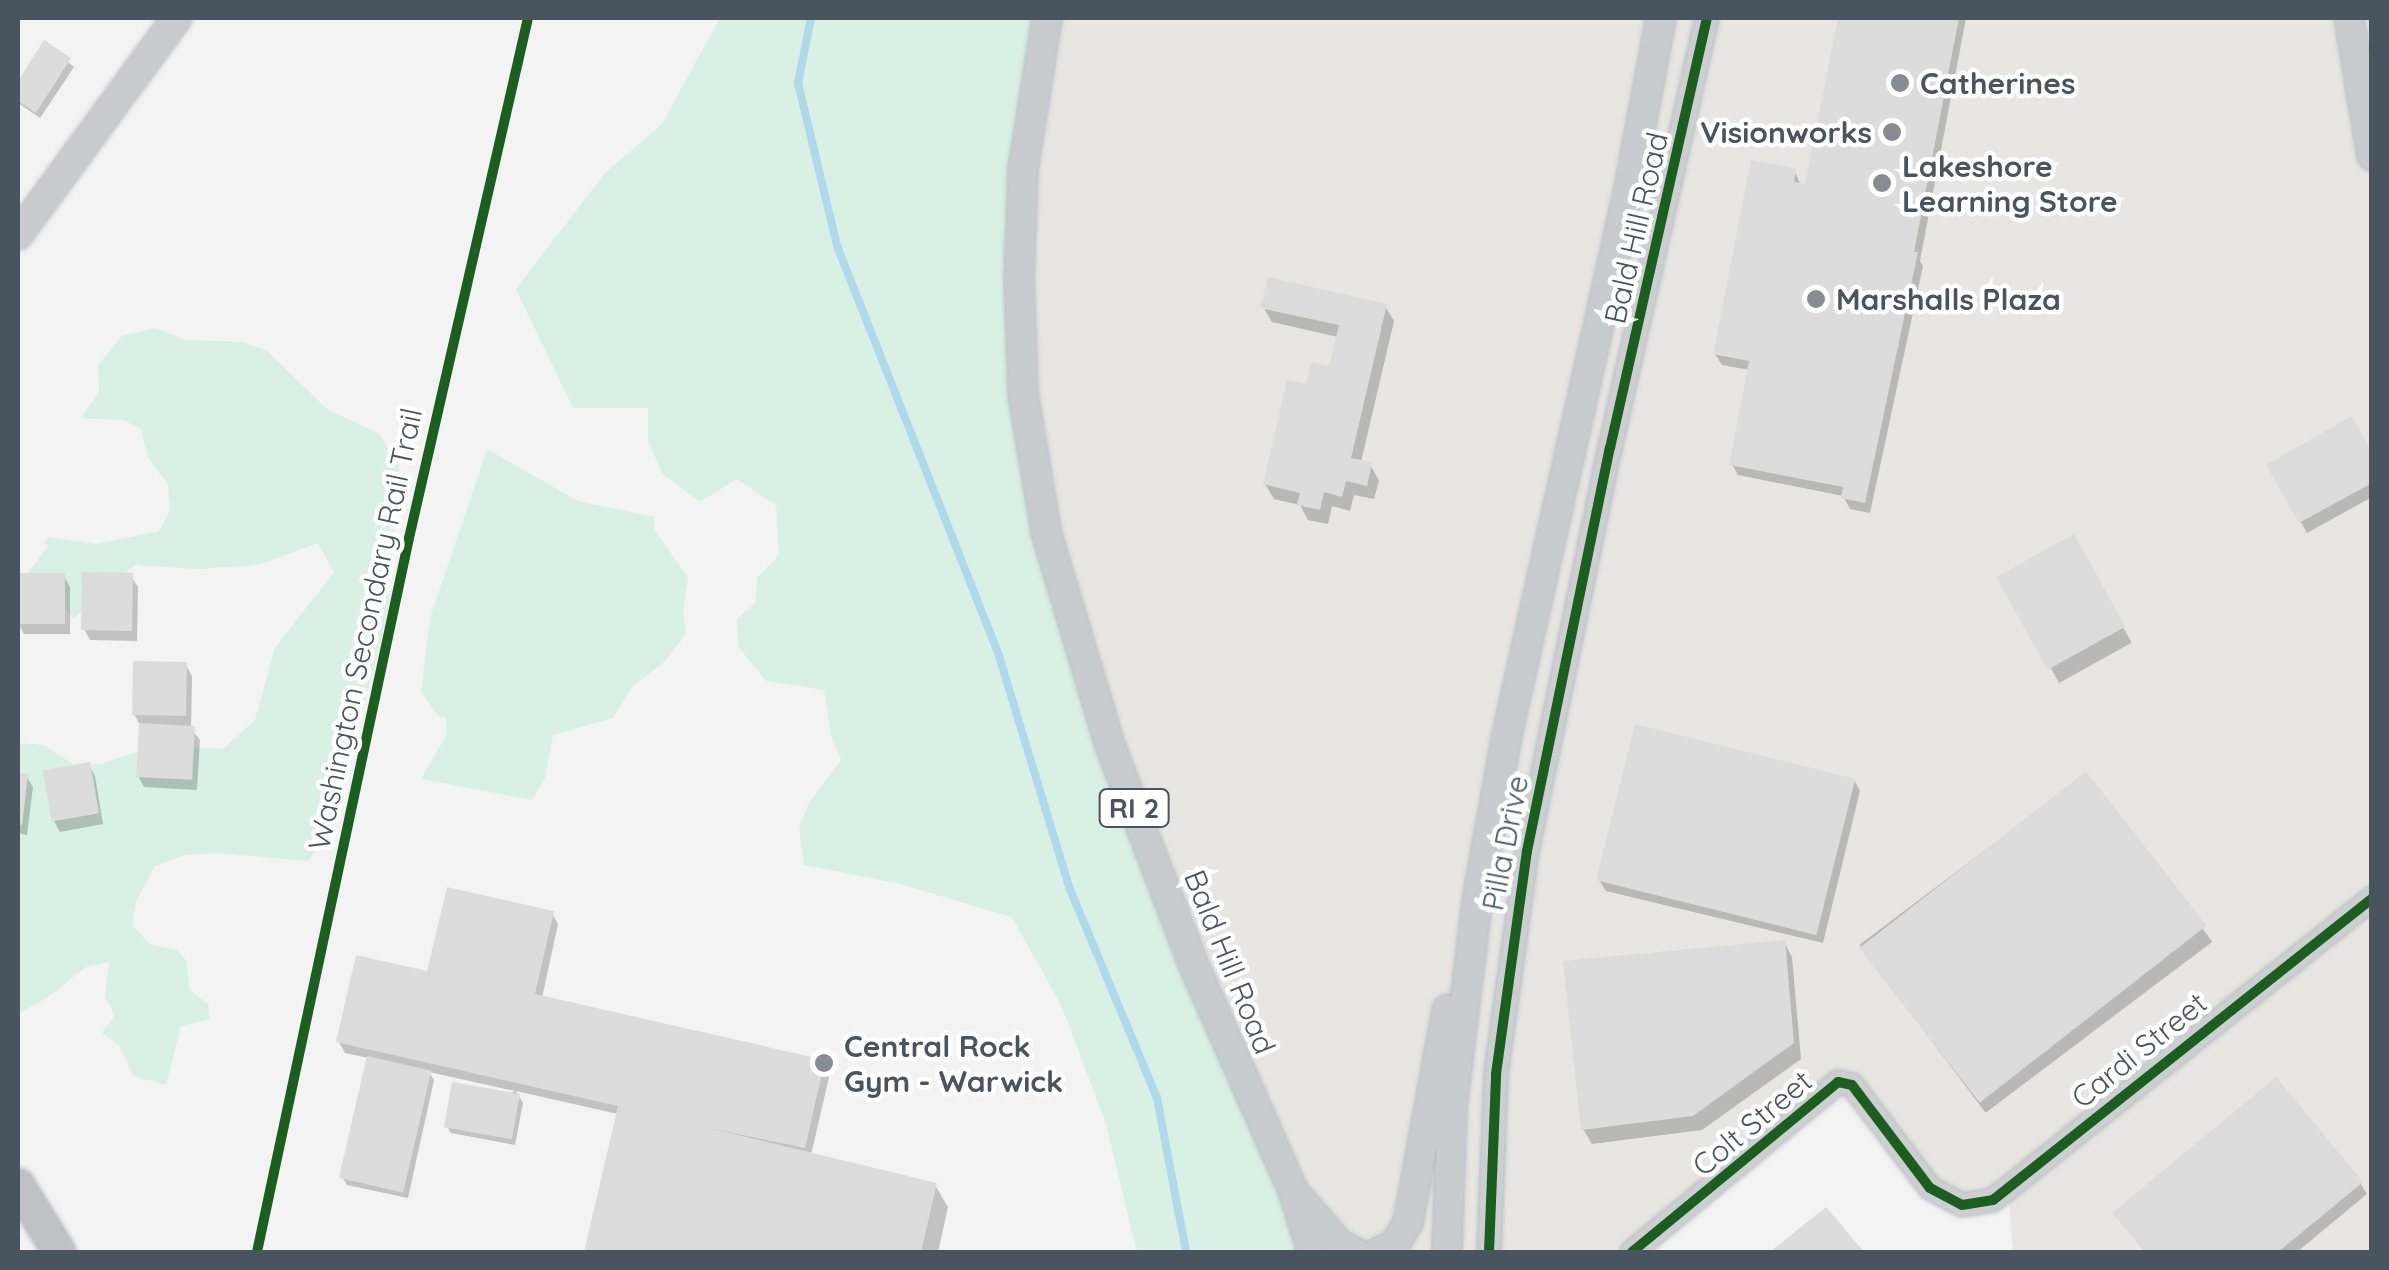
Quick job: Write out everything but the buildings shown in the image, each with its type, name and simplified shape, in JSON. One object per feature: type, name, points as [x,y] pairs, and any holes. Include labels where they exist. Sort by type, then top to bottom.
[{"type":"highway","points":[[18,1186],[58,1252]]},
{"type":"main road","points":[[18,235],[177,18]]},
{"type":"main road","name":"Bald Hill Road","points":[[1047,18],[1023,168],[1019,278],[1023,394],[1032,463],[1065,608],[1110,744],[1194,966],[1293,1190],[1312,1252]]},
{"type":"main road","points":[[1378,1252],[1394,1246],[1403,1236],[1412,1207],[1472,875],[1629,189],[1661,18]]},
{"type":"main road","points":[[2349,18],[2366,89],[2372,156]]},
{"type":"main road","points":[[1447,1252],[1452,1107],[1478,896],[1507,735]]},
{"type":"main road","points":[[1271,1142],[1295,1252]]},
{"type":"main road","points":[[1293,1190],[1332,1238],[1355,1252]]},
{"type":"street","name":"Bald Hill Road","points":[[1610,448],[1707,18]]},
{"type":"street","name":"Pilla Drive","points":[[1490,1252],[1492,1123],[1512,941],[1610,448]]},
{"type":"street","name":"Cardi Street","points":[[1930,1188],[1962,1205],[1993,1200],[2372,898]]},
{"type":"street","name":"Colt Street","points":[[1632,1252],[1838,1082],[1852,1085],[1930,1188]]},
{"type":"shaded area","points":[[1047,18],[2371,18],[2371,1252],[2013,1252],[2008,1191],[1987,1199],[1939,1192],[1846,1080],[1632,1252],[1314,1252],[1086,684],[1022,335]]},
{"type":"green space","points":[[720,18],[1047,18],[1022,335],[1049,550],[1284,1189],[1297,1252],[1137,1252],[1106,1124],[1062,1007],[1012,917],[896,883],[804,865],[799,828],[809,803],[841,760],[831,734],[824,690],[766,681],[738,646],[737,619],[756,602],[757,578],[779,555],[776,505],[737,479],[701,501],[690,495],[662,473],[648,441],[648,408],[573,408],[516,289],[605,173],[662,124]]},
{"type":"green space","points":[[155,328],[186,340],[243,342],[267,351],[328,410],[380,434],[399,466],[388,611],[334,823],[308,861],[215,853],[185,855],[155,866],[136,902],[132,925],[151,945],[177,950],[186,961],[190,990],[208,1004],[210,1019],[181,1026],[166,1085],[133,1076],[119,1045],[102,1033],[115,1015],[105,997],[109,962],[86,967],[48,997],[21,1012],[18,1008],[18,743],[44,745],[74,765],[100,764],[159,745],[223,749],[255,720],[275,648],[334,572],[318,543],[258,565],[195,569],[135,565],[74,618],[29,572],[48,546],[44,543],[48,537],[96,544],[159,531],[170,510],[168,484],[148,458],[141,429],[124,420],[81,418],[99,392],[98,365],[122,336]]},
{"type":"green space","points":[[487,449],[578,501],[655,517],[654,529],[688,578],[683,610],[686,634],[664,662],[632,687],[613,718],[553,735],[545,778],[532,800],[421,779],[447,734],[446,717],[439,717],[421,692],[430,618]]},
{"type":"waterway","points":[[811,18],[798,83],[837,246],[999,656],[1070,889],[1157,1098],[1186,1252]]},
{"type":"cycle path","name":"Washington Secondary Rail Trail","points":[[257,1252],[409,538],[528,18]]},
{"type":"cycle path","points":[[1489,1252],[1496,1074],[1527,851],[1610,448],[1707,18]]},
{"type":"cycle path","points":[[1632,1252],[1838,1082],[1852,1085],[1930,1188],[1962,1205],[1993,1200],[2372,898]]},
{"type":"place","name":"Catherines","points":[[1900,83]]},
{"type":"place","name":"Visionworks","points":[[1892,132]]},
{"type":"place","name":"Lakeshore Learning Store","points":[[1882,183]]},
{"type":"place","name":"Marshalls Plaza","points":[[1816,299]]},
{"type":"place","name":"Central Rock Gym - Warwick","points":[[824,1063]]}]
